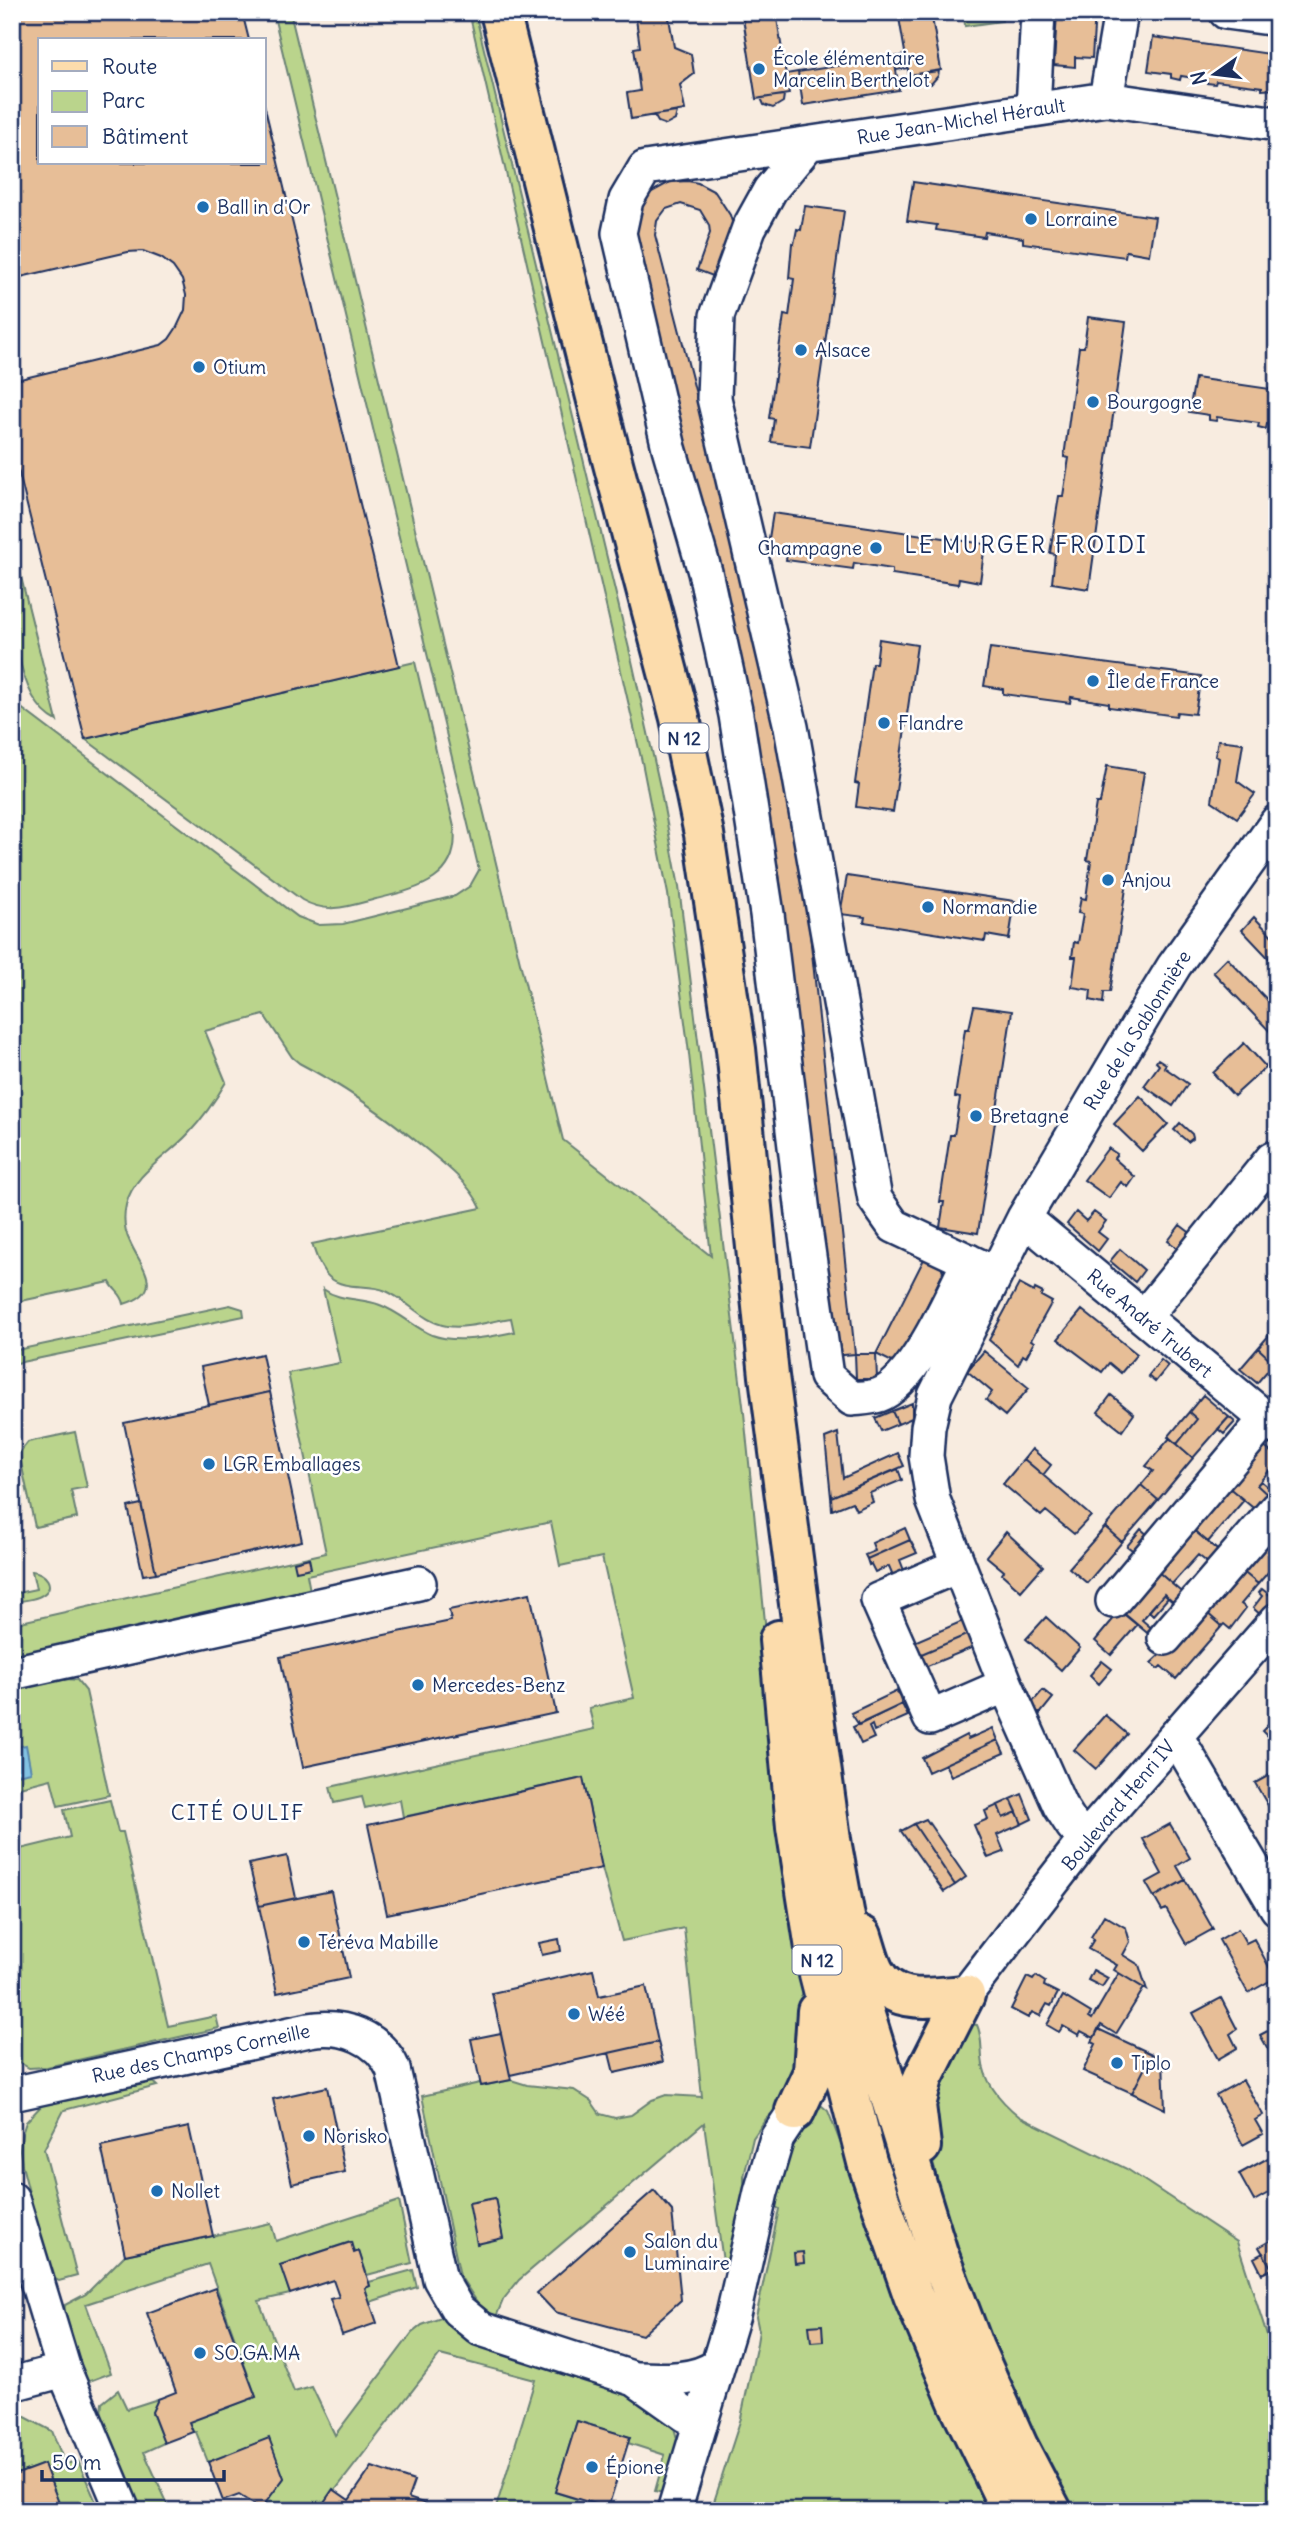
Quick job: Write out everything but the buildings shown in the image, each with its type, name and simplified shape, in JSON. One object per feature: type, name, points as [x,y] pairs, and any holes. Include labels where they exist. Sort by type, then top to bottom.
[{"type":"main road","name":"N 12","points":[[503,20],[605,433],[680,718],[704,834],[736,1049],[769,1376],[812,1702],[832,1846],[860,1999],[939,2253],[974,2348],[1018,2446],[1052,2511]]},
{"type":"main road","name":"N 12","points":[[769,1376],[775,1602],[796,1827],[819,1974],[867,2162],[913,2295],[959,2404],[1011,2511]]},
{"type":"main road","name":"N 12","points":[[812,1702],[830,1737],[848,1875],[859,1927],[876,1973],[893,1993],[921,1998],[965,1994]]},
{"type":"main road","name":"N 12","points":[[795,2110],[813,2072],[819,1974]]},
{"type":"main road","name":"N 12","points":[[939,2253],[941,2217],[923,2166],[916,2105],[923,2078],[965,1994]]},
{"type":"street","points":[[1034,110],[1038,12]]},
{"type":"street","points":[[1107,99],[1121,12]]},
{"type":"street","points":[[1226,12],[1277,19]]},
{"type":"street","name":"Rue Jean-Michel Hérault","points":[[982,1268],[939,1320],[911,1370],[880,1395],[852,1399],[826,1376],[805,1234],[767,914],[736,715],[705,572],[670,448],[619,233],[626,200],[640,176],[808,144],[1107,99],[1277,124]]},
{"type":"street","points":[[808,144],[770,190],[749,228],[717,316],[714,398],[791,727],[875,1199],[894,1226],[982,1268]]},
{"type":"street","name":"Rue de la Sablonnière","points":[[1088,1836],[1073,1826],[1060,1806],[957,1566],[933,1500],[926,1456],[928,1427],[935,1396],[982,1268],[1024,1218],[1174,966],[1277,822]]},
{"type":"street","points":[[1144,1317],[1272,1159]]},
{"type":"street","name":"Rue André Trubert","points":[[1024,1218],[1271,1424]]},
{"type":"street","points":[[1113,1601],[1271,1424]]},
{"type":"street","points":[[1165,1638],[1277,1508]]},
{"type":"street","points":[[957,1566],[878,1600],[930,1718],[1006,1685]]},
{"type":"street","points":[[12,1673],[419,1583]]},
{"type":"street","name":"Boulevard Henri IV","points":[[965,1994],[1088,1836],[1277,1620]]},
{"type":"street","points":[[1176,1736],[1277,1908]]},
{"type":"street","name":"Rue des Champs Corneille","points":[[12,2094],[309,2029],[332,2028],[356,2034],[381,2050],[393,2069],[437,2267],[445,2290],[458,2310],[472,2324],[488,2333],[635,2379],[672,2380],[709,2371],[718,2365]]},
{"type":"street","points":[[674,2511],[733,2315],[776,2137],[795,2110]]},
{"type":"street","points":[[12,2199],[45,2315],[64,2370],[123,2511]]},
{"type":"street","points":[[701,2420],[726,2399],[743,2345],[733,2315]]},
{"type":"street","points":[[12,2384],[64,2370]]},
{"type":"street","name":"Rue des Champs Corneille","points":[[635,2379],[686,2415],[701,2420]]},
{"type":"green space","points":[[273,12],[290,12],[563,1140],[711,1256],[668,894],[642,762],[469,12],[475,12],[632,661],[679,887],[744,1413],[806,2029],[788,2098],[766,2119],[753,2138],[744,2176],[744,2207],[728,2263],[723,2262],[704,2123],[519,2280],[503,2300],[496,2317],[479,2305],[460,2276],[422,2096],[480,2083],[482,2086],[511,2080],[527,2085],[574,2090],[591,2101],[600,2114],[615,2118],[631,2115],[652,2100],[666,2095],[702,2097],[684,1928],[622,1941],[602,1868],[583,1778],[403,1817],[400,1800],[365,1808],[362,1797],[334,1803],[330,1787],[594,1729],[589,1708],[634,1698],[602,1557],[560,1566],[551,1522],[307,1575],[311,1596],[12,1660],[12,1624],[326,1553],[288,1373],[340,1363],[323,1289],[344,1298],[380,1305],[425,1332],[441,1338],[473,1339],[514,1332],[511,1318],[463,1326],[438,1324],[386,1291],[342,1284],[326,1274],[312,1244],[481,1208],[457,1176],[411,1137],[365,1103],[292,1057],[264,1015],[205,1031],[226,1082],[193,1128],[143,1175],[130,1194],[125,1210],[125,1228],[147,1278],[145,1292],[137,1299],[124,1304],[110,1282],[12,1303],[12,701],[298,917],[319,925],[343,924],[455,896],[470,886],[479,870]]},
{"type":"green space","points":[[964,12],[1001,12],[1002,21],[965,26]]},
{"type":"green space","points":[[18,565],[57,721],[42,710],[31,694],[23,674],[13,606],[12,567]]},
{"type":"green space","points":[[415,662],[454,827],[451,859],[433,879],[421,886],[348,906],[321,907],[302,900],[85,739]]},
{"type":"green space","points":[[230,1305],[243,1309],[244,1316],[12,1364],[12,1351]]},
{"type":"green space","points":[[75,1432],[87,1487],[71,1490],[77,1518],[35,1527],[19,1453],[28,1442]]},
{"type":"green space","points":[[32,1571],[45,1577],[49,1588],[36,1598],[12,1602],[12,1594],[36,1589]]},
{"type":"green space","points":[[67,1679],[77,1680],[86,1691],[109,1795],[58,1806],[51,1779],[12,1789],[12,1690]]},
{"type":"green space","points":[[110,1800],[118,1832],[123,1832],[168,2026],[216,2016],[219,2028],[47,2067],[29,2068],[12,2058],[12,1851],[70,1837],[64,1810]]},
{"type":"green space","points":[[962,2023],[977,2025],[986,2076],[1000,2098],[1020,2117],[1127,2169],[1237,2242],[1277,2366],[1277,2511],[1064,2511],[993,2351],[942,2198],[926,2136],[924,2114]]},
{"type":"green space","points":[[147,2077],[157,2086],[64,2110],[44,2149],[77,2276],[59,2281],[50,2276],[22,2165],[20,2150],[26,2122],[50,2099]]},
{"type":"green space","points":[[822,2106],[828,2111],[880,2244],[998,2511],[711,2511],[741,2418],[757,2343],[759,2331],[756,2317],[779,2209],[776,2207],[784,2153],[817,2107]]},
{"type":"green space","points":[[399,2201],[412,2263],[367,2275],[359,2252],[354,2253],[350,2242],[281,2265],[290,2294],[259,2301],[294,2392],[312,2387],[335,2435],[412,2333],[422,2325],[446,2316],[639,2394],[672,2421],[678,2442],[667,2494],[655,2491],[665,2455],[628,2443],[629,2437],[577,2421],[555,2492],[577,2499],[574,2511],[495,2511],[535,2380],[440,2355],[319,2511],[259,2511],[284,2478],[268,2439],[208,2462],[189,2422],[256,2397],[208,2264],[86,2304],[111,2373],[87,2382],[64,2315],[65,2305],[86,2294],[125,2255],[271,2223],[276,2241]]},
{"type":"green space","points":[[413,2270],[417,2287],[370,2302],[365,2288],[370,2286],[369,2282]]},
{"type":"green space","points":[[118,2390],[127,2409],[158,2399],[152,2413],[164,2443],[144,2452],[171,2511],[142,2511],[136,2499],[101,2415],[102,2403]]},
{"type":"green space","points":[[12,2410],[52,2431],[65,2464],[78,2461],[100,2511],[62,2511],[44,2464],[12,2476]]},
{"type":"water","points":[[26,1745],[31,1772],[12,1776],[12,1748]]},
{"type":"place","name":"École élémentaire Marcelin Berthelot","points":[[759,69]]},
{"type":"place","name":"Ball in d'Or","points":[[203,207]]},
{"type":"place","name":"Lorraine","points":[[1031,219]]},
{"type":"place","name":"Alsace","points":[[801,350]]},
{"type":"place","name":"Otium","points":[[199,367]]},
{"type":"place","name":"Bourgogne","points":[[1093,402]]},
{"type":"place","name":"Champagne","points":[[876,548]]},
{"type":"place","name":"Île de France","points":[[1093,681]]},
{"type":"place","name":"Flandre","points":[[884,723]]},
{"type":"place","name":"Anjou","points":[[1108,880]]},
{"type":"place","name":"Normandie","points":[[928,907]]},
{"type":"place","name":"Bretagne","points":[[976,1116]]},
{"type":"place","name":"LGR Emballages","points":[[209,1464]]},
{"type":"place","name":"Mercedes-Benz","points":[[418,1685]]},
{"type":"place","name":"Téréva Mabille","points":[[304,1942]]},
{"type":"place","name":"Wéé","points":[[574,2014]]},
{"type":"place","name":"Tiplo","points":[[1117,2063]]},
{"type":"place","name":"Norisko","points":[[309,2136]]},
{"type":"place","name":"Nollet","points":[[157,2191]]},
{"type":"place","name":"Salon du Luminaire","points":[[630,2252]]},
{"type":"place","name":"SO.GA.MA","points":[[200,2353]]},
{"type":"place","name":"Épione","points":[[592,2467]]},
{"type":"district","name":"LE MURGER FROIDI","points":[[1026,544]]},
{"type":"district","name":"CITÉ OULIF","points":[[238,1812]]}]
